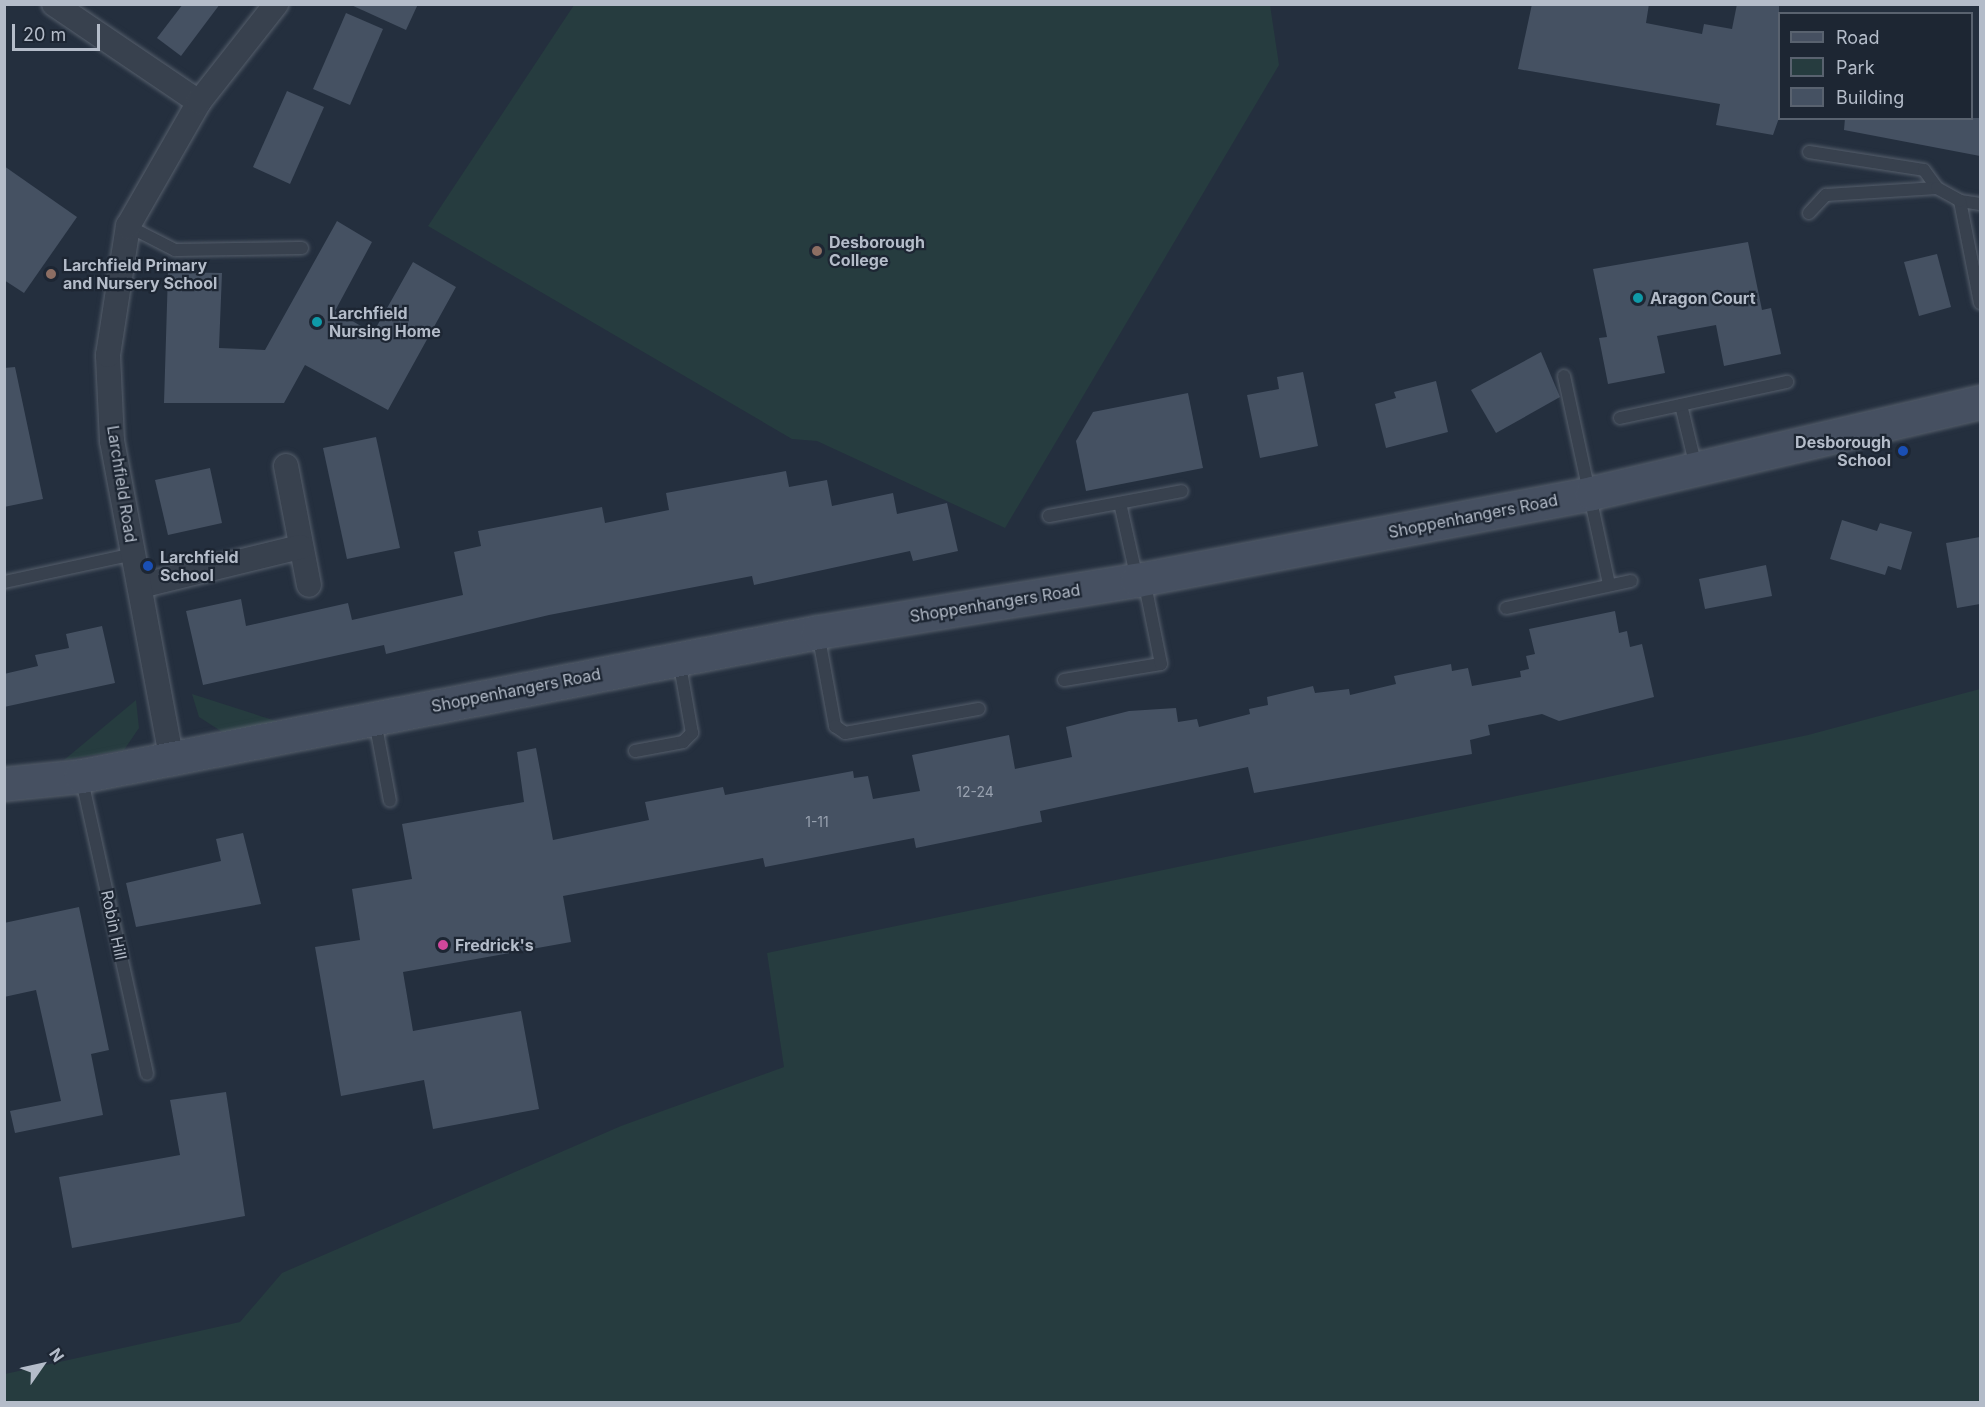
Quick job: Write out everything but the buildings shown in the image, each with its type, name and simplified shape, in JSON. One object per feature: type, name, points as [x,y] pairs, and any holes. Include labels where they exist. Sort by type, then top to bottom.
[{"type":"street","points":[[54,4],[199,102]]},
{"type":"street","name":"Larchfield Road","points":[[171,756],[112,441],[108,355],[128,226],[199,102],[276,4]]},
{"type":"street","name":"Shoppenhangers Road","points":[[4,784],[81,776],[171,756],[679,658],[818,632],[1140,580],[1592,493],[1980,402]]},
{"type":"street","points":[[286,466],[309,585]]},
{"type":"street","points":[[140,586],[300,547]]},
{"type":"lane","points":[[1809,152],[1924,170],[1937,188],[1960,201],[1980,204]]},
{"type":"lane","points":[[1809,213],[1826,195],[1937,188]]},
{"type":"lane","points":[[1960,201],[1980,303]]},
{"type":"lane","points":[[128,226],[175,250],[302,248]]},
{"type":"lane","points":[[1564,376],[1592,493],[1609,585]]},
{"type":"lane","points":[[1620,418],[1787,382]]},
{"type":"lane","points":[[1681,405],[1696,468]]},
{"type":"lane","points":[[1049,516],[1182,491]]},
{"type":"lane","points":[[1064,680],[1161,664],[1120,503]]},
{"type":"lane","points":[[4,582],[133,554]]},
{"type":"lane","points":[[1506,608],[1631,581]]},
{"type":"lane","points":[[818,632],[835,726],[844,733],[979,709]]},
{"type":"lane","points":[[635,751],[683,742],[692,733],[679,658]]},
{"type":"lane","points":[[374,717],[390,801]]},
{"type":"lane","name":"Robin Hill","points":[[81,776],[147,1074]]},
{"type":"green space","name":"Desborough College","points":[[574,5],[1270,5],[1279,65],[1005,528],[817,441],[792,439],[428,226]]},
{"type":"green space","points":[[1980,689],[1980,1402],[5,1402],[5,1374],[240,1322],[282,1273],[621,1126],[784,1067],[767,953],[1808,735]]},
{"type":"green space","points":[[192,694],[279,722],[224,733],[199,717]]},
{"type":"green space","points":[[136,700],[139,728],[124,750],[64,760]]},
{"type":"place","name":"Desborough College","points":[[817,251]]},
{"type":"place","name":"Larchfield Primary and Nursery School","points":[[51,274]]},
{"type":"place","name":"Aragon Court","points":[[1638,298]]},
{"type":"place","name":"Larchfield Nursing Home","points":[[317,322]]},
{"type":"place","name":"Desborough School","points":[[1903,451]]},
{"type":"place","name":"Larchfield School","points":[[148,566]]},
{"type":"place","name":"Fredrick's","points":[[443,945]]}]
